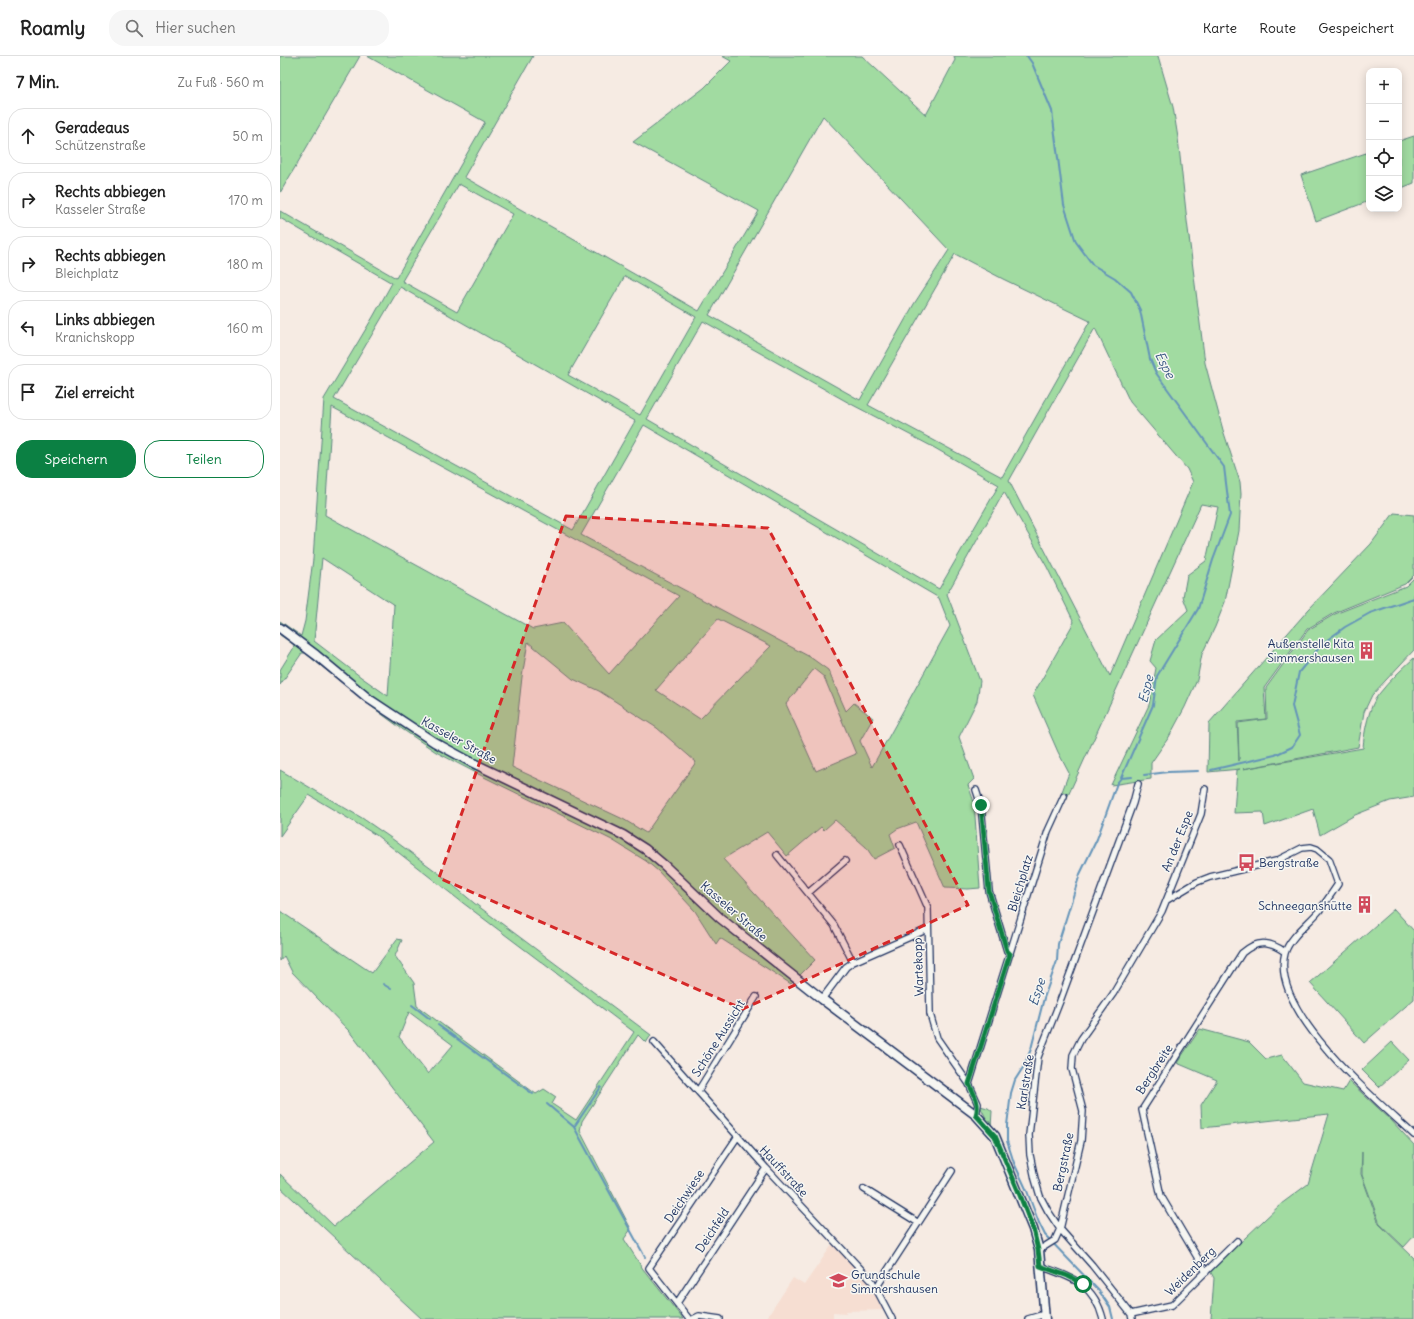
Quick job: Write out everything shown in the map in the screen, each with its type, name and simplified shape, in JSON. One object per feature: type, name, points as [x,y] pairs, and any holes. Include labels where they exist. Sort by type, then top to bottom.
[{"type":"street","name":"Kasseler Straße","points":[[280,628],[312,651],[369,698],[434,742],[623,835],[645,849],[720,918],[822,999],[976,1115],[995,1136],[1033,1229],[1038,1250],[1045,1317]]},
{"type":"street","name":"Karlstraße","points":[[1132,1316],[1092,1265],[1060,1229],[1040,1196],[1030,1155],[1030,1128],[1038,1057],[1133,803],[1138,784]]},
{"type":"street","name":"An der Espe","points":[[1167,900],[1201,814],[1205,789]]},
{"type":"street","points":[[976,790],[981,805],[989,891],[1007,951],[1010,954]]},
{"type":"street","name":"Bleichplatz","points":[[969,1084],[1048,831],[1064,796]]},
{"type":"street","name":"Wartekopp","points":[[900,845],[928,908],[930,1014],[937,1038],[969,1084]]},
{"type":"street","points":[[1167,900],[1197,882],[1210,877],[1276,861],[1302,848],[1311,847],[1317,849],[1330,859],[1338,884],[1319,911],[1292,940],[1285,952],[1283,972],[1285,982],[1299,1011],[1319,1042],[1365,1090],[1414,1135]]},
{"type":"street","points":[[778,855],[834,925],[853,962]]},
{"type":"street","points":[[808,893],[845,861]]},
{"type":"street","name":"Bergstraße","points":[[1038,1250],[1055,1240],[1060,1229],[1081,1141],[1083,1111],[1072,1069],[1073,1055],[1081,1040],[1113,994],[1156,922],[1167,900]]},
{"type":"street","points":[[822,999],[846,967],[853,962],[928,929]]},
{"type":"street","name":"Bergbreite","points":[[1206,1272],[1161,1196],[1142,1110],[1242,953],[1256,945],[1266,943],[1275,945],[1285,952]]},
{"type":"street","name":"Schöne Aussicht","points":[[698,1091],[756,997]]},
{"type":"street","name":"Hauffstraße","points":[[654,1042],[766,1168],[872,1281],[892,1319]]},
{"type":"street","points":[[969,1084],[978,1104],[976,1115]]},
{"type":"street","name":"Deichwiese","points":[[677,1303],[649,1268],[738,1136]]},
{"type":"street","name":"Deichfeld","points":[[677,1303],[766,1168]]},
{"type":"street","points":[[876,1288],[917,1222],[952,1171]]},
{"type":"street","points":[[864,1189],[917,1222]]},
{"type":"street","name":"Weidenberg","points":[[1132,1316],[1172,1305],[1237,1241]]},
{"type":"street","points":[[1040,1266],[1068,1276],[1083,1284],[1094,1297],[1101,1309],[1103,1319]]},
{"type":"street","points":[[677,1303],[689,1319]]},
{"type":"street","points":[[693,1319],[699,1316],[720,1319]]},
{"type":"street","points":[[1028,1319],[1045,1317]]},
{"type":"highlighted area","points":[[566,516],[768,528],[968,905],[743,1009],[439,878]]},
{"type":"shaded area","name":"Grundschule Simmershausen","points":[[834,1242],[871,1284],[884,1310],[846,1311],[846,1313],[833,1312],[833,1319],[766,1319],[793,1278],[804,1285]]},
{"type":"green space","points":[[280,56],[360,56],[280,193]]},
{"type":"green space","points":[[367,56],[533,56],[464,177],[699,311],[759,211],[633,142],[704,88],[731,61],[722,56],[862,56],[926,115],[955,60],[954,56],[1158,56],[1173,107],[1178,138],[1205,363],[1223,430],[1240,482],[1241,494],[1239,531],[1225,602],[1202,654],[1197,680],[1185,707],[1169,737],[1151,763],[1151,779],[1111,785],[1149,705],[1156,668],[1150,661],[1156,640],[1188,610],[1183,597],[1187,575],[1206,561],[1218,507],[1201,504],[1066,800],[1060,797],[1069,773],[1033,695],[1074,622],[1047,567],[1004,492],[947,594],[980,681],[977,701],[959,737],[974,779],[968,785],[974,802],[980,888],[945,888],[916,822],[897,829],[890,834],[895,848],[874,859],[866,847],[835,820],[824,830],[821,827],[787,856],[767,832],[723,859],[815,960],[791,984],[720,938],[716,944],[695,911],[658,871],[646,861],[612,840],[436,752],[368,704],[305,653],[302,653],[280,685],[280,670],[294,645],[280,635],[280,621],[301,636],[305,621],[313,559],[324,399],[392,283],[280,218],[280,211],[396,278],[485,122]],"holes":[[[823,116],[949,250],[914,304],[860,400],[709,315]],[[459,184],[513,214],[457,312],[402,281]],[[955,254],[1090,321],[1002,477],[868,405]],[[625,276],[696,317],[640,415],[568,375]],[[400,287],[635,421],[573,530],[334,399]],[[703,321],[851,404],[933,447],[999,485],[939,589],[647,419]],[[1095,328],[1130,402],[1187,469],[1193,482],[1110,676],[1009,481]],[[332,407],[679,596],[609,674],[563,623],[533,629],[325,515]],[[644,425],[939,598],[950,626],[872,767],[860,741],[873,718],[854,703],[846,711],[828,670],[810,657],[581,535]],[[322,558],[394,605],[388,696],[314,641]],[[718,619],[771,646],[700,719],[656,690]],[[528,642],[573,679],[599,691],[657,728],[696,762],[646,833],[623,819],[512,767],[522,677]],[[814,669],[824,677],[856,754],[816,771],[786,704]]]},
{"type":"green space","points":[[1414,136],[1414,183],[1402,188],[1402,176],[1402,140]]},
{"type":"green space","points":[[1366,153],[1366,202],[1316,221],[1301,175]]},
{"type":"green space","points":[[1394,513],[1414,515],[1414,575],[1405,584],[1334,613],[1307,629],[1264,688],[1266,719],[1237,722],[1239,761],[1238,723],[1267,719],[1266,688],[1308,630],[1335,614],[1406,586],[1414,578],[1414,650],[1372,695],[1364,712],[1358,747],[1243,769],[1363,748],[1368,720],[1375,699],[1391,680],[1414,658],[1414,797],[1390,801],[1355,815],[1320,835],[1313,809],[1265,826],[1263,812],[1234,813],[1237,770],[1240,769],[1208,772],[1209,723],[1309,609],[1371,544]]},
{"type":"green space","points":[[280,770],[362,818],[391,838],[441,875],[474,903],[651,1035],[646,1043],[638,1035],[582,1121],[580,1131],[631,1229],[624,1239],[643,1269],[683,1319],[422,1319],[280,1187],[280,1174],[334,1226],[434,1142],[349,1031],[292,972],[284,956],[280,961],[280,911],[372,973],[397,939],[402,940],[395,956],[414,983],[417,1006],[536,1094],[544,1089],[556,1097],[552,1104],[576,1120],[634,1032],[463,903],[376,835],[309,795],[280,836]],"holes":[[[409,1012],[453,1045],[428,1074],[399,1037]]]},
{"type":"green space","points":[[1394,909],[1414,931],[1414,999],[1364,1043],[1310,983]]},
{"type":"green space","points":[[1200,1029],[1249,1042],[1266,1059],[1282,1055],[1303,1082],[1343,1091],[1349,1081],[1391,1120],[1414,1145],[1414,1236],[1404,1247],[1380,1224],[1362,1175],[1362,1152],[1361,1174],[1379,1224],[1414,1258],[1414,1319],[1211,1319],[1214,1278],[1210,1271],[1281,1204],[1308,1184],[1329,1114],[1202,1128],[1201,1105],[1217,1080],[1177,1063]]},
{"type":"green space","points":[[1392,1042],[1409,1060],[1379,1087],[1362,1070]]},
{"type":"green space","points":[[980,1106],[988,1108],[992,1111],[991,1128]]},
{"type":"waterway","name":"Espe","points":[[1027,56],[1032,63],[1052,111],[1064,205],[1076,242],[1093,265],[1115,278],[1131,292],[1140,310],[1150,359],[1156,373],[1224,467],[1230,515],[1213,560],[1198,609],[1157,676],[1153,705],[1121,778],[1117,783],[1097,839],[1080,874],[1058,944],[1057,961],[1044,998],[1031,1049],[1024,1066],[1015,1080],[1011,1093],[1007,1125],[1007,1141],[1014,1163],[1027,1191],[1039,1223],[1045,1235],[1099,1291],[1110,1307],[1113,1319]]},
{"type":"waterway","points":[[1211,770],[1275,755],[1292,747],[1300,735],[1292,706],[1299,672],[1323,643],[1345,627],[1370,613],[1414,598]]},
{"type":"waterway","points":[[1144,775],[1168,772],[1198,771]]},
{"type":"waterway","points":[[1121,778],[1132,777]]},
{"type":"waterway","points":[[383,984],[391,989]]},
{"type":"waterway","points":[[412,1005],[430,1019]]},
{"type":"waterway","points":[[438,1025],[533,1094]]},
{"type":"waterway","points":[[574,1127],[601,1087]]},
{"type":"waterway","points":[[547,1104],[574,1127],[645,1257]]},
{"type":"place","name":"Außenstelle Kita Simmershausen","points":[[1367,650]]},
{"type":"place","name":"Bergstraße","points":[[1246,862]]},
{"type":"place","name":"Schneeganshütte","points":[[1365,905]]},
{"type":"place","name":"Grundschule Simmershausen","points":[[838,1281]]},
{"type":"route","points":[[981,805],[989,891],[1007,951],[1010,954],[969,1084],[978,1104],[976,1115],[995,1136],[1018,1190],[1033,1229],[1040,1266],[1068,1276],[1083,1284]]}]
